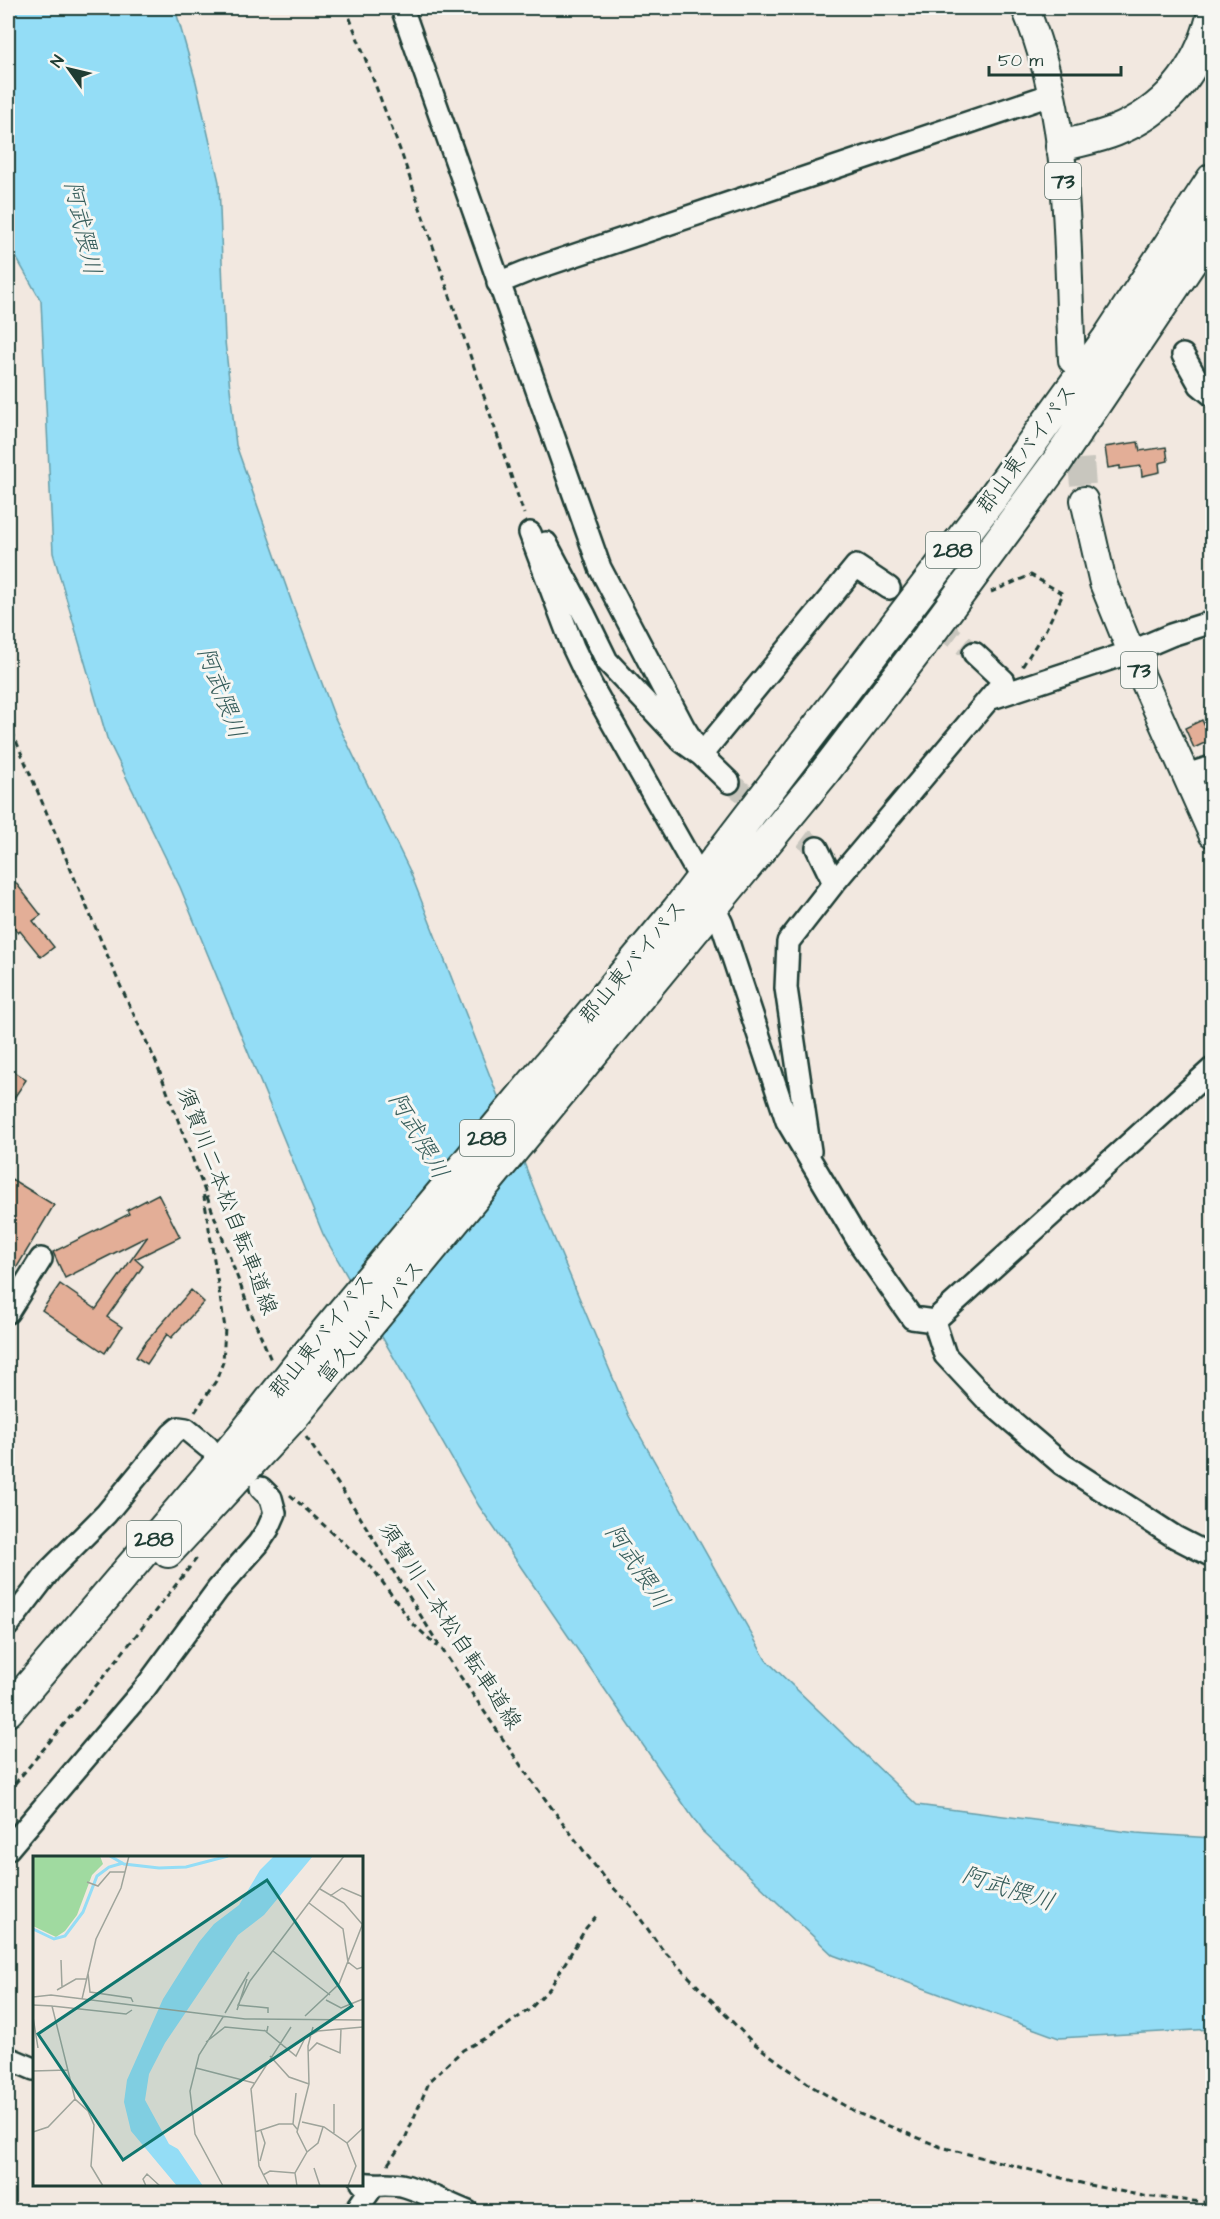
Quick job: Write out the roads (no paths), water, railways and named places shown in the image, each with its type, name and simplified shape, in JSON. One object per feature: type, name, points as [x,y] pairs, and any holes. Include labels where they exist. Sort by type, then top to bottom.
[{"type":"highway","points":[[1061,146],[1114,131],[1150,111],[1168,96],[1184,81],[1199,56],[1212,17]]},
{"type":"highway","name":"郡山東バイパス","points":[[8,1711],[238,1441],[285,1363],[677,910],[991,500],[1107,339],[1212,178]]},
{"type":"highway","name":"郡山東バイパス","points":[[714,907],[823,774],[1056,463],[1212,231]]},
{"type":"highway","name":"富久山バイパス","points":[[8,1718],[124,1599],[304,1404],[714,907]]},
{"type":"main road","name":"73","points":[[1025,8],[1053,94],[1061,146],[1072,360]]},
{"type":"main road","name":"73","points":[[1084,500],[1103,583],[1131,652],[1212,834]]},
{"type":"street","points":[[402,8],[600,568],[683,726],[701,755]]},
{"type":"street","points":[[498,283],[547,264],[1053,94]]},
{"type":"street","points":[[1183,355],[1200,385],[1212,394]]},
{"type":"street","points":[[701,879],[591,685],[573,647],[530,533],[544,539],[607,661],[683,742],[701,755],[729,782]]},
{"type":"street","points":[[701,755],[856,566],[888,588]]},
{"type":"street","points":[[985,700],[1131,652],[1171,635],[1212,622]]},
{"type":"street","points":[[813,1165],[800,1096],[786,988],[788,942],[985,700],[1004,681],[974,653]]},
{"type":"street","points":[[1186,775],[1212,767]]},
{"type":"street","points":[[817,848],[834,883]]},
{"type":"street","points":[[714,907],[722,924],[787,1121],[860,1244],[912,1318],[934,1321],[1212,1069]]},
{"type":"street","points":[[8,1312],[41,1259]]},
{"type":"street","points":[[934,1321],[945,1355],[987,1400],[1062,1464],[1175,1537],[1212,1556]]},
{"type":"street","points":[[8,1624],[51,1569],[106,1514],[172,1434],[180,1428],[186,1429],[208,1447]]},
{"type":"street","points":[[8,1849],[145,1688],[218,1589],[258,1544],[275,1513],[271,1498],[261,1488]]},
{"type":"street","points":[[8,2058],[33,2069]]},
{"type":"street","points":[[355,2211],[367,2184],[394,2184],[407,2187],[468,2211]]},
{"type":"water","name":"阿武隈川","points":[[8,8],[175,8],[196,82],[219,182],[225,341],[236,445],[292,603],[335,718],[409,869],[544,1214],[629,1416],[766,1660],[917,1805],[1136,1833],[1212,1838],[1212,2029],[1059,2038],[833,1955],[702,1831],[479,1506],[323,1234],[180,887],[107,738],[53,553],[41,301],[8,243]]},
{"type":"tunnel","points":[[1078,420],[1084,500]]},
{"type":"tunnel","points":[[889,588],[974,653]]},
{"type":"tunnel","points":[[729,782],[817,848]]}]
